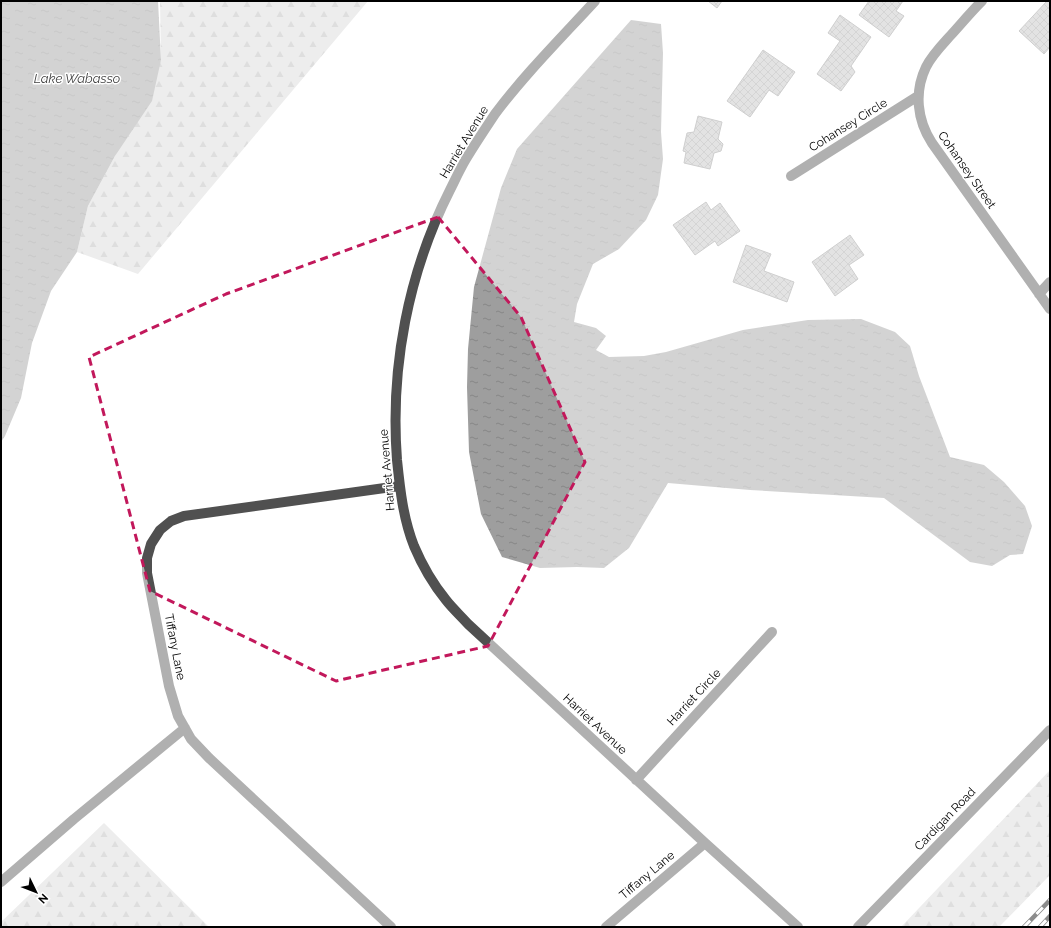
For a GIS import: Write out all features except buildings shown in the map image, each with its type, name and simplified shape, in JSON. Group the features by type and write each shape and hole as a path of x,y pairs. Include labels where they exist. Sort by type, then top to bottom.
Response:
{"street":[{"name":"Harriet Avenue","path":"596,1 523,79 495,115 465,160 440,210 424,252 411,296 400,349 396,395 396,433 399,486 405,517 414,546 428,574 447,601 468,624 636,780 798,927"},
{"name":"Cohansey Street","path":"982,1 937,50 926,66 918,96 920,116 927,135 1050,309"},
{"name":"Cohansey Circle","path":"791,176 918,96"},
{"path":"1039,294 1050,282"},
{"name":"Tiffany Lane","path":"391,927 209,758 191,739 178,716 168,686 148,574 147,558 151,544 160,530 171,521 184,516 399,486"},
{"name":"Harriet Circle","path":"636,780 772,632"},
{"path":"1,882 74,819 185,728"},
{"name":"Cardigan Road","path":"858,927 1050,730"},
{"name":"Tiffany Lane","path":"606,927 705,843"}],"highlighted area":[{"path":"438,217 521,317 585,462 488,646 336,681 150,591 89,357 226,294"}],"green space":[{"path":"160,1 368,1 138,274 77,252 88,206 115,156 161,60"},
{"path":"1050,770 1050,875 999,927 901,927"},
{"path":"104,823 209,927 1,927 1,922"}],"water":[{"name":"Lake Wabasso","path":"1,1 158,1 161,60 152,101 115,156 88,206 77,252 51,291 32,343 21,398 1,442"},
{"path":"631,20 661,24 663,53 661,132 663,159 658,195 646,220 619,249 593,264 577,304 574,322 596,328 606,336 596,350 609,357 644,356 666,352 743,330 808,320 861,319 895,332 910,346 919,376 950,457 984,465 1004,482 1025,506 1032,526 1023,554 1010,555 992,566 970,562 884,498 750,490 668,483 629,548 604,568 540,568 502,557 481,514 469,452 467,387 468,349 474,287 501,188 517,149"}],"railway":[{"path":"1024,927 1050,900"},
{"path":"1040,927 1050,916"}]}
